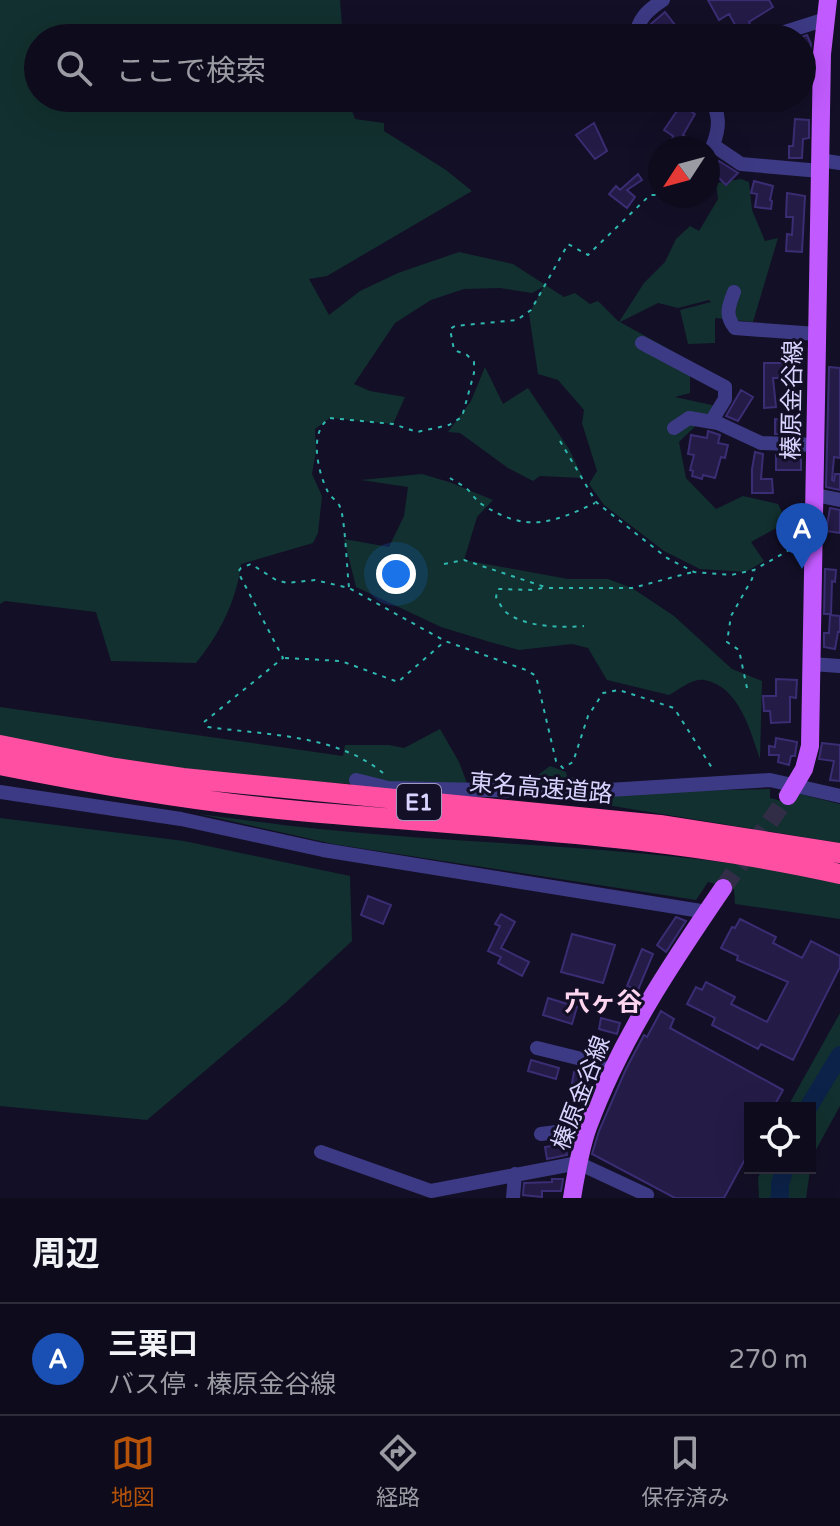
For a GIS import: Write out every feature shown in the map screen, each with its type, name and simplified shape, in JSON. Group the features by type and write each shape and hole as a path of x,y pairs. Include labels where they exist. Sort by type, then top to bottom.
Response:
{"highway":[{"name":"東名高速道路","path":"0,745 183,778 660,825 840,853"},
{"name":"東名高速道路","path":"0,765 178,796 296,811 618,840 694,849 840,874"}],"main road":[{"name":"榛原金谷線","path":"791,790 804,769 810,746 820,166 827,9"},
{"name":"榛原金谷線","path":"572,1198 587,1128 614,1067 651,996 723,888"}],"street":[{"path":"638,24 663,0"},
{"path":"795,24 827,9"},
{"path":"717,112 713,145 741,164 820,166 840,163"},
{"path":"734,292 727,308 729,321 735,328 817,334"},
{"path":"642,343 725,387 725,399 711,422"},
{"path":"674,428 689,418 711,422 761,443 816,445"},
{"path":"815,495 840,500"},
{"path":"811,664 840,666"},
{"path":"356,780 393,788 576,792 770,780 791,790 840,796"},
{"path":"0,792 181,819 323,850 707,912"},
{"path":"537,1048 614,1067"},
{"path":"541,1134 587,1128"},
{"path":"321,1152 431,1191 578,1163 647,1195"},
{"path":"513,1198 515,1174"}],"path":[{"path":"349,588 341,507 328,493 321,472 316,439 319,427 330,418 393,424 417,432 449,425 462,417 474,362 467,355 454,350 450,329 517,320 531,310 568,244 588,255 648,197"},
{"path":"560,441 596,502 667,558 694,572"},
{"path":"450,478 469,490 484,506 520,523 557,521 596,502"},
{"path":"444,564 464,560 544,587 632,588 694,572 731,575 754,570 813,536"},
{"path":"283,658 238,572 241,568 251,564 276,580 287,583 315,580 349,588 445,641 536,676 556,761 563,768 573,762 588,716 603,693 619,690 674,708 715,772 717,783"},
{"path":"747,688 739,650 727,642 731,616 754,570"},
{"path":"544,587 535,590 498,589 496,597 505,612 520,619 584,626"},
{"path":"393,788 386,776 372,764 349,752 320,743 208,727 204,722 283,658 341,661 398,682 445,641"}],"green space":[{"path":"0,0 340,0 342,24 24,24 24,112 352,112 355,119 384,123 384,131 446,170 472,191 327,276 309,279 329,315 360,291 398,273 459,252 513,264 564,297 575,293 590,304 598,301 619,322 644,283 665,262 676,239 690,226 699,231 713,208 720,208 720,182 741,179 749,182 752,210 765,241 778,238 753,322 715,318 715,343 688,344 680,310 711,302 709,300 678,308 658,303 620,322 690,361 690,393 675,397 716,406 679,442 686,478 716,509 743,496 778,504 787,522 751,542 764,561 746,572 700,569 664,551 604,505 589,484 597,471 582,423 584,410 558,380 538,374 529,314 543,287 532,293 500,288 464,289 431,300 395,323 354,384 370,391 405,397 393,424 330,418 315,429 316,451 312,474 322,496 318,533 313,543 241,564 236,591 226,616 196,663 111,661 96,612 5,601 0,604"},
{"path":"485,367 503,404 528,388 569,449 583,478 540,476 533,481 508,468 460,433 448,432 471,401"},
{"path":"422,474 493,500 477,517 464,560 568,579 608,579 632,588 674,616 732,669 762,681 760,759 741,711 726,691 716,684 695,681 669,695 607,680 588,648 572,644 519,650 441,627 356,587 344,539 389,547 404,516 408,487 361,480"},
{"path":"0,707 343,756 345,745 404,748 440,729 467,783 378,786 245,777 47,750 0,737"},
{"path":"550,766 566,772 567,776 611,785 534,787 526,784"},
{"path":"770,789 770,798 792,804 800,794 840,804 840,843 588,802 631,792"},
{"path":"199,814 385,835 646,854 776,870 840,882 840,919 735,904 734,889 708,882 696,900 333,844"},
{"path":"0,818 184,841 350,876 352,941 285,1003 147,1120 0,1106"},
{"path":"840,1013 840,1106 816,1150 816,1102 790,1102"},
{"path":"760,1174 810,1174 806,1198 759,1198"}],"building":[{"path":"708,0 769,0 773,7 750,24 735,24 729,14 719,20"},
{"path":"665,12 674,24 651,24"},
{"path":"676,112 695,114 684,136 673,136 664,130"},
{"path":"795,119 809,120 809,138 803,139 802,158 789,158"},
{"path":"594,123 607,151 595,159 576,135"},
{"path":"720,162 738,173 726,185 720,179"},
{"path":"638,174 642,180 627,190 635,197 627,208 609,194 616,186 620,190"},
{"path":"754,181 773,186 771,209 755,207 757,194 751,193"},
{"path":"787,193 805,196 802,252 786,251 787,234 792,235 793,217 786,217"},
{"path":"764,363 785,363 785,378 773,378 776,407 764,408"},
{"path":"829,367 840,368 840,458 834,457 832,480 835,474 840,474 840,490 826,487"},
{"path":"741,390 753,397 738,421 726,416"},
{"path":"775,419 798,422 796,434 775,434"},
{"path":"708,431 720,435 718,443 728,445 715,478 703,475 702,479 692,476 693,471 690,470 694,455 688,454 691,435 707,438"},
{"path":"755,452 763,454 761,479 772,479 773,493 752,493"},
{"path":"776,455 801,455 801,470 776,470"},
{"path":"830,508 840,510 840,533 826,531"},
{"path":"825,569 836,570 835,582 832,581 831,614 824,614"},
{"path":"830,615 840,616 835,649 824,647 824,633 829,633"},
{"path":"776,679 797,680 796,698 790,697 790,722 771,723 770,711 764,711 763,696 776,696"},
{"path":"776,738 797,742 795,756 791,756 789,765 778,762 779,755 769,755 769,746 775,747"},
{"path":"822,743 840,745 840,781 830,780 834,761 819,759"},
{"path":"368,896 391,905 383,924 361,915"},
{"path":"501,914 515,922 501,948 529,962 522,976 498,963 501,957 488,951 500,926 495,924"},
{"path":"676,917 686,921 666,952 657,945"},
{"path":"740,919 776,937 773,943 802,958 811,941 840,956 840,967 793,1060 761,1044 758,1049 712,1025 715,1018 687,1004 696,987 702,990 706,982 735,997 731,1004 767,1022 788,982 737,960 738,956 721,948"},
{"path":"572,934 615,945 603,983 561,972"},
{"path":"642,949 653,954 638,990 627,986"},
{"path":"548,998 577,1007 572,1024 543,1015"},
{"path":"661,1011 674,1019 670,1028 783,1090 776,1102 744,1102 744,1161 724,1198 675,1198 592,1154 626,1069 644,1035 647,1037"},
{"path":"601,1018 620,1023 617,1034 599,1029"},
{"path":"531,1060 559,1068 556,1079 528,1071"},
{"path":"579,1069 591,1072 589,1087 572,1083 574,1072 581,1074"},
{"path":"565,1144 567,1155 547,1159 545,1147"},
{"path":"552,1179 563,1179 561,1191 542,1191 542,1197 523,1195 524,1183 552,1182"}],"waterway":[{"path":"812,1102 840,1055"},
{"path":"780,1198 783,1174"},
{"path":"771,1198 780,1184"}],"tunnel":[{"path":"723,888 788,796"}],"place":[{"name":"三栗口","path":"802,569"}],"district":[{"name":"穴ヶ谷","path":"603,1002"}]}
